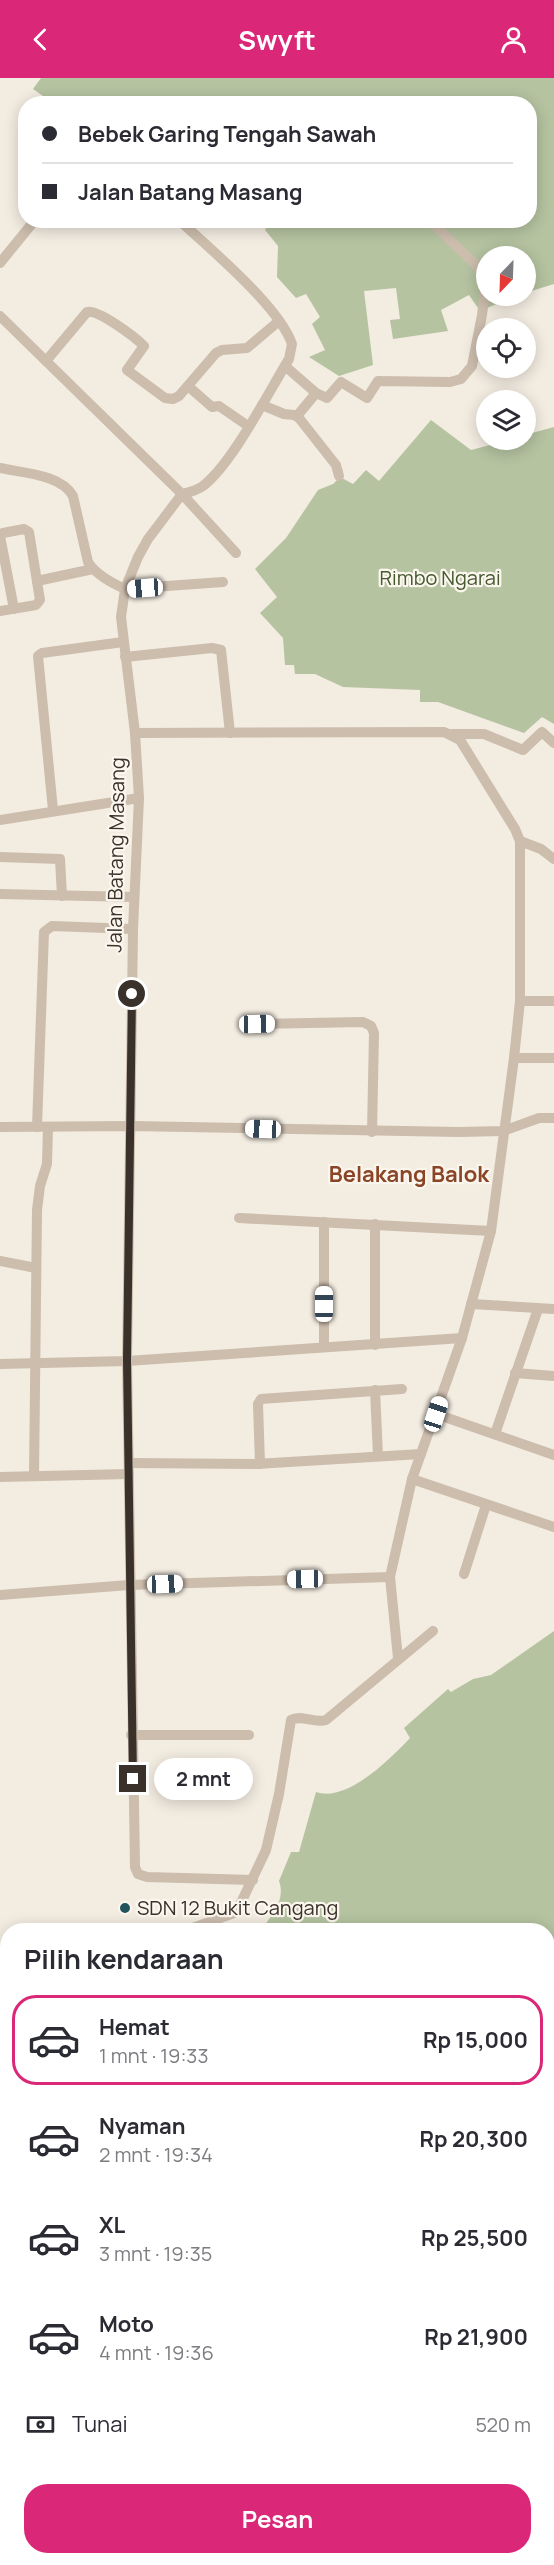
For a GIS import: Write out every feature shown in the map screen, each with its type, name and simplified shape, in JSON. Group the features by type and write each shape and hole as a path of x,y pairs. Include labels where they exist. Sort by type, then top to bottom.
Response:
{"street":[{"path":"0,262 28,228"},
{"path":"182,494 196,491 214,476 262,405 292,351 292,344 279,321 244,282 187,228"},
{"path":"285,366 316,393 327,398 341,382 367,398 378,381 450,382 461,379 471,366 486,283 478,268 437,228"},
{"path":"46,361 87,312 91,311 128,332 144,346 127,368 128,371 169,400 179,396 216,353 222,350 247,348 279,321"},
{"path":"0,316 182,494 236,553"},
{"path":"188,386 211,406 219,406 248,426"},
{"path":"297,416 316,393"},
{"path":"262,405 284,414 297,416 336,465 339,476"},
{"path":"0,468 57,481 69,489 73,496 88,562 93,569 125,589 223,582"},
{"name":"Jalan Batang Masang","path":"182,494 148,539 125,589 121,617 135,733 139,798 133,929 127,1360 135,1867 138,1874 147,1877 253,1880"},
{"path":"0,611 14,609 39,603 28,532 24,529 3,533 0,536 14,609"},
{"path":"37,581 93,569"},
{"path":"53,810 38,656 42,652 123,642"},
{"path":"125,657 212,648 221,650 230,733"},
{"path":"135,733 444,732 484,734 523,750 540,733 545,733 554,743"},
{"path":"398,1658 390,1577 412,1479 462,1338 490,1231 520,1001 520,841 515,829 460,740 452,734"},
{"path":"0,820 139,798"},
{"path":"520,841 541,849 554,859"},
{"path":"0,857 60,858 62,896"},
{"path":"0,894 134,897"},
{"path":"34,1476 37,1210 40,1186 47,1164 43,1127 44,932 52,926 133,929"},
{"path":"520,1001 554,1001"},
{"path":"257,1024 363,1022 371,1026 374,1033 372,1132"},
{"path":"514,1058 554,1058"},
{"path":"0,1127 131,1126 372,1132 503,1131 539,1118 554,1118"},
{"path":"239,1218 490,1231"},
{"path":"324,1222 324,1347"},
{"path":"375,1224 375,1345"},
{"path":"0,1260 36,1268"},
{"path":"471,1304 554,1309"},
{"path":"495,1434 538,1309"},
{"path":"0,1364 127,1360 462,1338"},
{"path":"515,1373 554,1376"},
{"path":"260,1464 258,1404 261,1399 402,1389"},
{"path":"375,1390 378,1456"},
{"path":"436,1414 554,1455"},
{"path":"0,1477 129,1468 260,1464 421,1454"},
{"path":"412,1479 554,1527"},
{"path":"464,1574 486,1505"},
{"path":"0,1595 129,1586 390,1577"},
{"path":"209,1923 234,1913 264,1857 272,1826 291,1720 298,1717 316,1721 326,1720 433,1631"},
{"path":"132,1735 249,1735"}],"green space":[{"path":"41,78 554,78 554,284 536,290 536,246 476,246 476,305 469,295 441,310 448,331 393,339 390,320 400,319 396,288 364,291 373,365 339,376 309,357 325,350 312,324 320,317 306,294 296,298 277,277 278,246 265,230 266,228 537,228 537,96 43,96 33,89"},
{"path":"477,306 492,306 480,311"},
{"name":"Rimbo Ngarai","path":"431,420 471,450 536,450 536,432 554,427 554,724 542,717 524,733 438,702 420,702 420,690 343,687 315,674 295,674 294,665 285,665 283,638 260,613 277,597 255,569 286,538 318,490 333,484 340,477 353,484 366,470 379,481"},
{"path":"554,1631 554,1923 266,1923 279,1901 281,1888 279,1881 291,1852 299,1852 316,1792 328,1794 341,1791 367,1777 410,1738 404,1728 448,1689 451,1692 473,1679 491,1675"}],"place":[{"name":"SDN 12 Bukit Cangang","path":"125,1908"}],"district":[{"name":"Belakang Balok","path":"409,1174"}],"route":[{"path":"132,994 127,1360 133,1779"}]}
